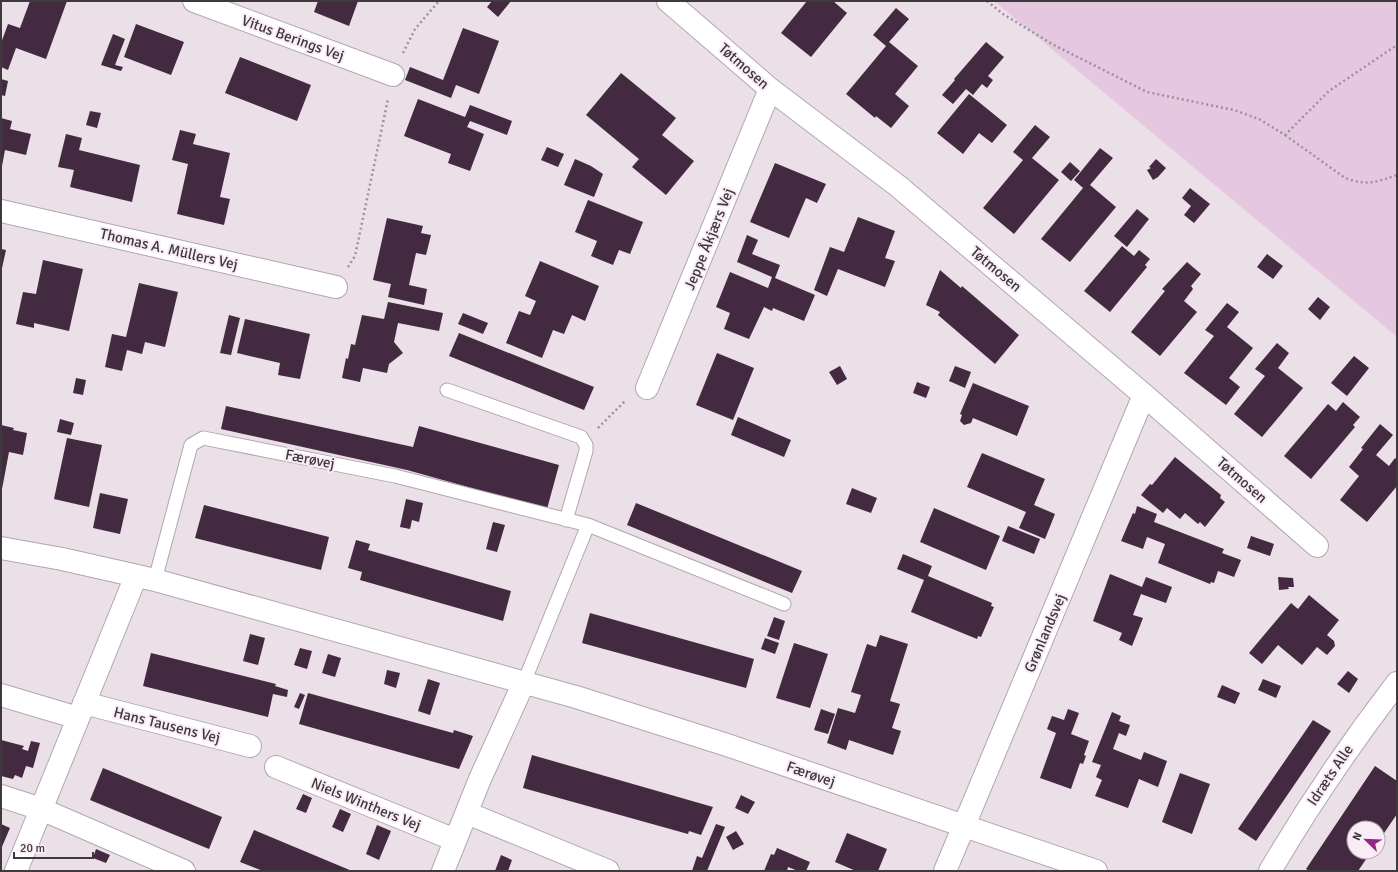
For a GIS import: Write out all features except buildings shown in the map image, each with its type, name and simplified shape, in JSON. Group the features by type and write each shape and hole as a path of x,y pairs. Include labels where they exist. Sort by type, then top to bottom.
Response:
{"street":[{"name":"Vitus Berings Vej","path":"194,1 393,75"},
{"name":"Tøtmosen","path":"668,1 770,89 898,186 1144,395 1317,546"},
{"name":"Jeppe Åkjærs Vej","path":"647,388 770,89"},
{"name":"Thomas A. Müllers Vej","path":"1,210 336,287"},
{"name":"Grønlandsvej","path":"945,871 1144,395"},
{"name":"Færøvej","path":"1,548 62,559 145,578 576,697 726,745 1096,871"},
{"path":"16,871 81,711 145,578"},
{"path":"443,871 480,779 524,682"},
{"name":"Idræts Alle","path":"1270,871 1296,825 1354,740 1397,684"},
{"name":"Hans Tausens Vej","path":"1,695 250,746"},
{"name":"Niels Winthers Vej","path":"276,767 455,840"},
{"path":"1,796 41,809 184,871"},
{"path":"467,813 608,871"}],"lane":[{"path":"447,390 576,435 585,441 586,451 566,520"},
{"name":"Færøvej","path":"145,578 191,445 202,438 395,476 588,525 784,604"},
{"path":"524,682 588,525"}],"path":[{"path":"336,287 355,256 393,75 415,29 438,1"},
{"path":"987,1 1003,14 1052,44 1147,92 1234,110 1259,119 1345,178 1356,182 1375,183 1397,175"},
{"path":"1285,136 1329,91 1397,45"},
{"path":"585,441 624,403 626,400 625,394 628,386 630,385 647,388"}],"shaded area":[{"path":"994,1 1397,1 1397,337"}]}
